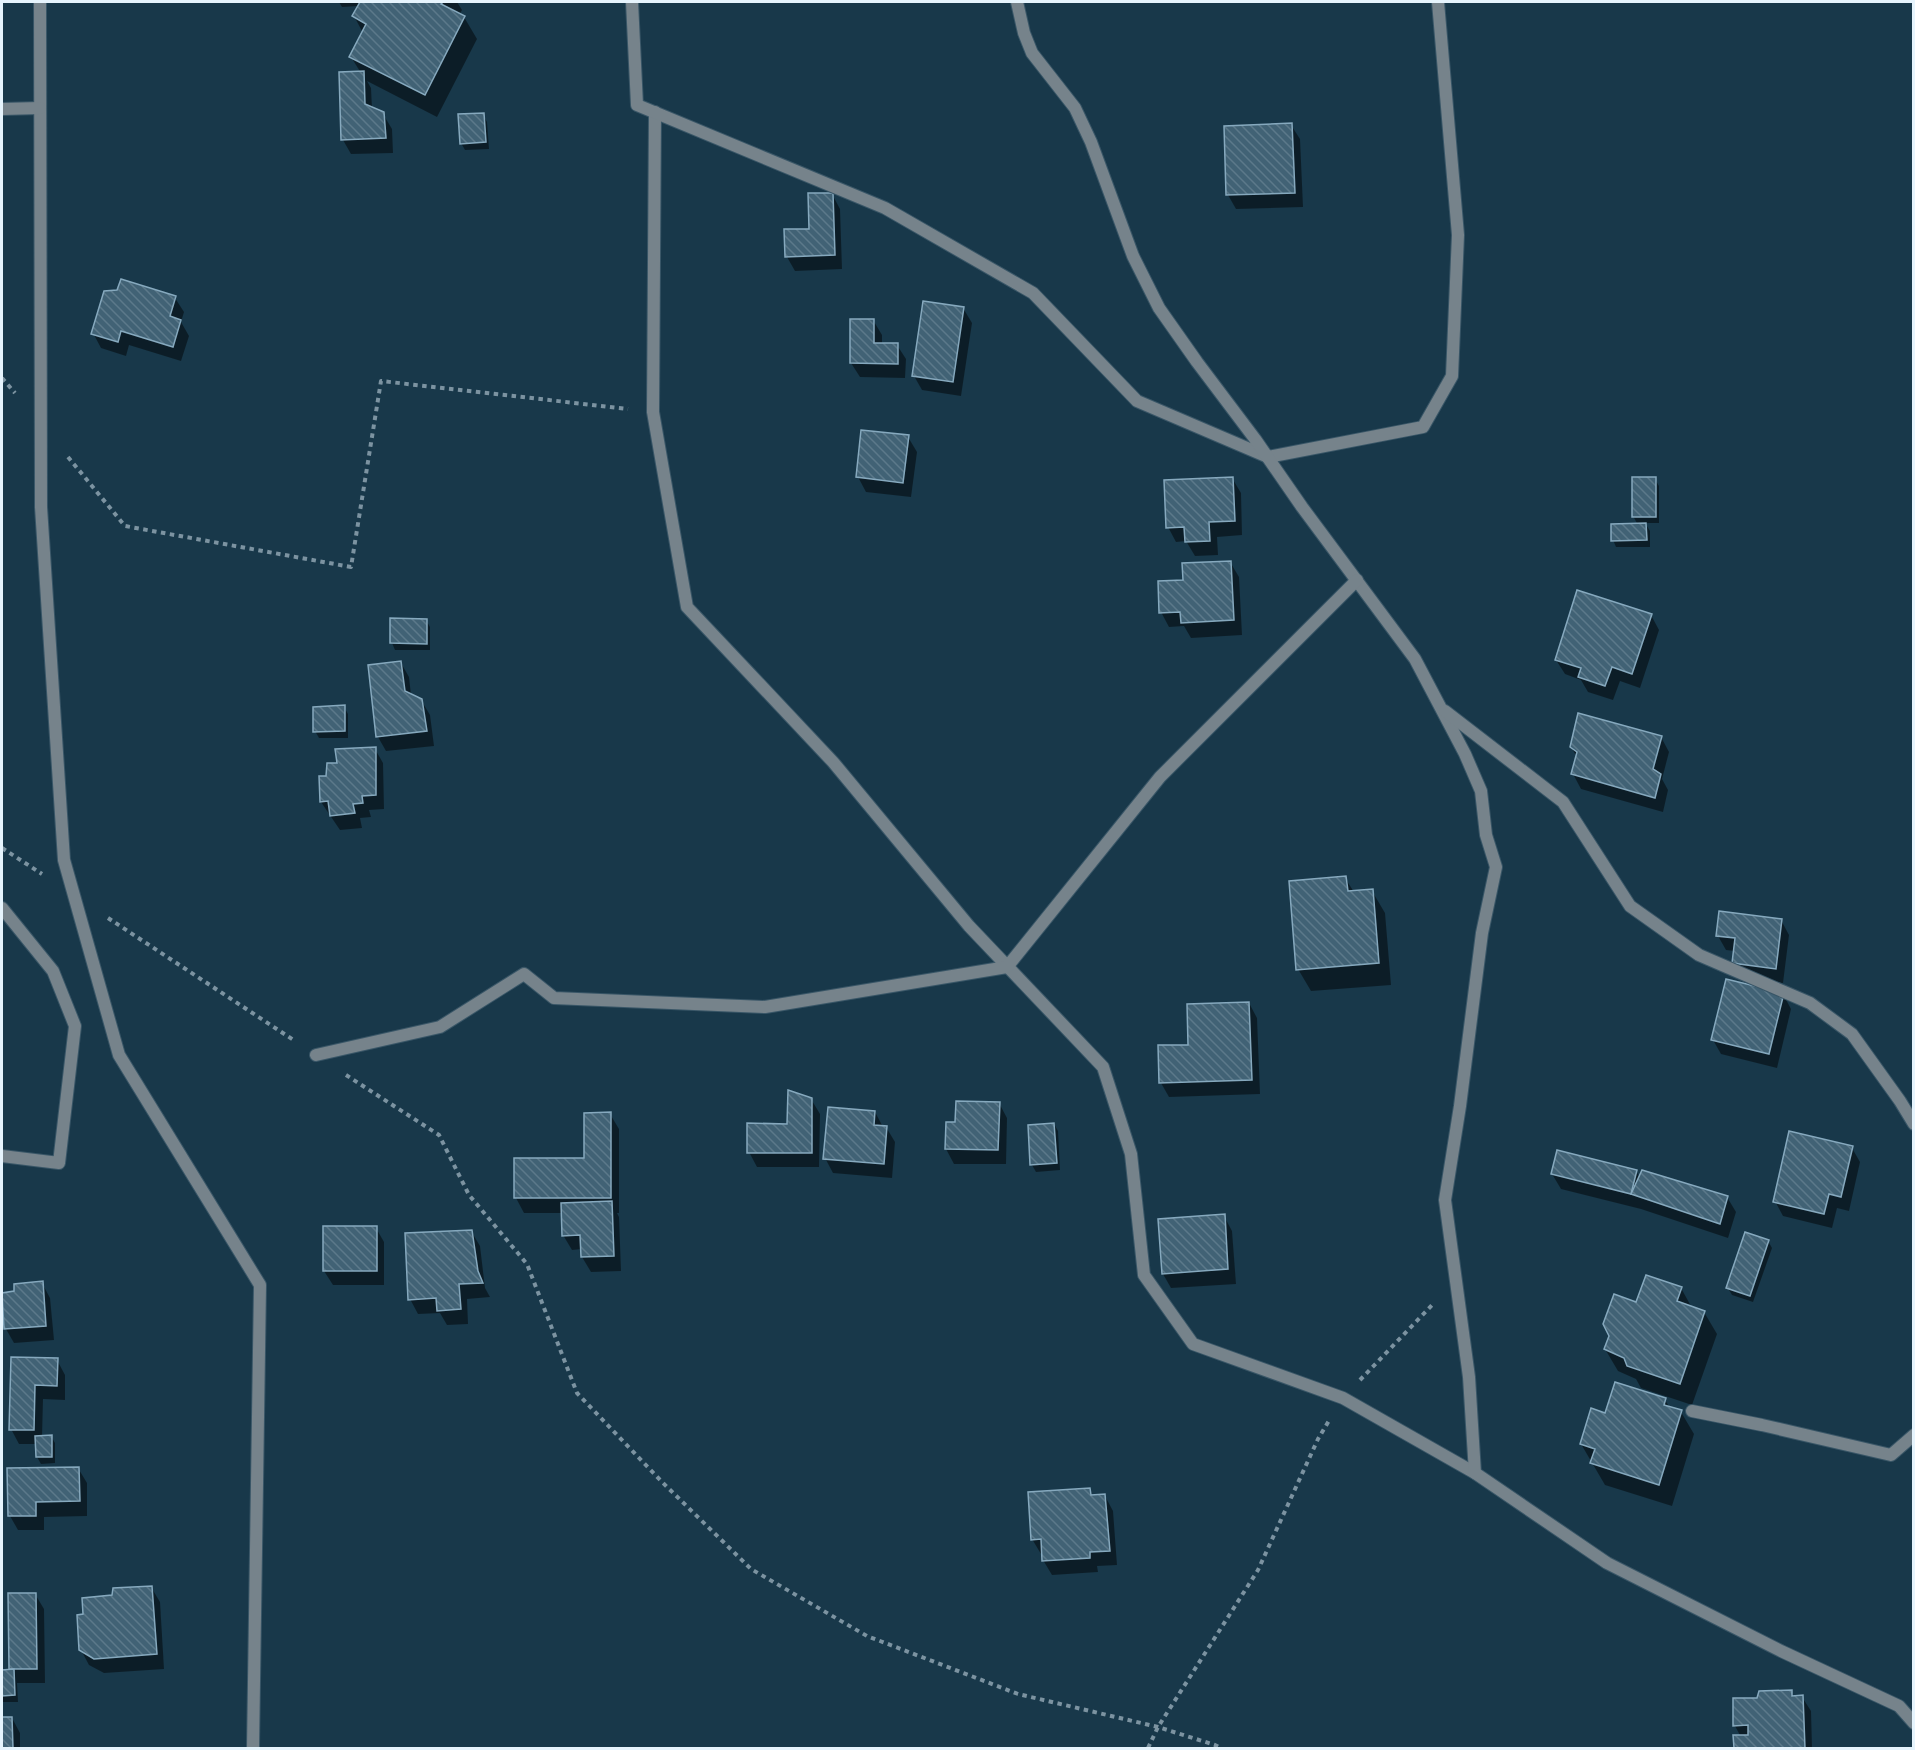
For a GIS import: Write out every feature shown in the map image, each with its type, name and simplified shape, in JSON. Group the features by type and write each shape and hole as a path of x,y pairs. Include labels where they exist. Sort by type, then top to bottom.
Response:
{"street":[{"path":"40,2 41,507 64,861 119,1055 260,1285 253,1749"},
{"path":"632,2 637,105 895,214 1033,293 1137,401 1268,457 1423,427 1452,376 1458,236 1438,2"},
{"path":"1017,2 1024,33 1032,52 1075,108 1091,142 1133,256 1160,308 1197,362 1415,659 1465,754 1481,790 1486,835 1496,867 1482,933 1460,1106 1445,1200 1469,1377 1475,1473"},
{"path":"2,109 40,108"},
{"path":"655,112 653,412 687,607 833,762 969,926 1103,1068 1131,1154 1144,1275 1193,1344 1343,1398 1475,1473 1607,1563 1781,1651 1899,1706 1914,1723"},
{"path":"316,1055 440,1027 524,974 554,998 765,1007 1007,967 1160,777 1356,580"},
{"path":"1441,709 1563,802 1630,906 1699,955 1810,1003 1852,1034 1914,1124"},
{"path":"2,908 53,971 75,1026 58,1163 2,1156"},
{"path":"1692,1411 1891,1455 1914,1435"}],"path":[{"path":"2,378 125,526 351,567 381,381 653,412"},
{"path":"2,848 439,1135 469,1195 527,1264 577,1393 661,1481 751,1569 867,1636 1018,1694 1158,1727 1221,1749"},
{"path":"1148,1749 1158,1727 1258,1570 1318,1439 1343,1398 1456,1281"}],"building":[{"path":"360,2 443,2 441,4 465,16 425,95 349,57 366,24 352,16"},
{"path":"364,71 365,104 384,112 386,138 341,140 339,72"},
{"path":"484,113 486,142 460,144 458,114"},
{"path":"1292,123 1295,193 1226,195 1224,126"},
{"path":"808,193 833,193 835,255 785,257 784,229 809,229"},
{"path":"121,279 176,296 170,316 181,320 173,347 121,331 118,342 91,334 104,291 117,290"},
{"path":"923,301 964,307 953,382 912,376"},
{"path":"850,319 874,319 874,343 898,343 898,364 850,363"},
{"path":"861,430 909,435 903,483 856,477"},
{"path":"1233,477 1235,521 1209,522 1210,541 1185,542 1184,527 1166,528 1164,480"},
{"path":"1632,477 1656,477 1656,517 1632,517"},
{"path":"1646,523 1647,540 1611,541 1611,524"},
{"path":"1231,561 1234,620 1181,623 1180,612 1159,613 1158,581 1183,580 1182,563"},
{"path":"1577,590 1652,614 1632,674 1612,667 1605,686 1578,677 1581,668 1555,660"},
{"path":"390,618 427,619 427,644 390,643"},
{"path":"401,661 405,691 422,699 427,731 376,737 368,665"},
{"path":"345,705 345,731 313,732 313,707"},
{"path":"1578,713 1662,736 1653,769 1661,774 1655,798 1571,774 1577,752 1570,747"},
{"path":"376,747 376,795 362,796 363,803 353,804 355,813 330,816 328,801 320,802 319,776 326,776 327,763 337,763 335,749"},
{"path":"1346,876 1348,891 1373,889 1379,963 1296,970 1289,881"},
{"path":"1719,911 1782,919 1776,969 1732,963 1735,938 1716,936"},
{"path":"1726,979 1784,993 1769,1054 1711,1040"},
{"path":"1249,1002 1252,1080 1159,1083 1158,1045 1188,1045 1187,1004"},
{"path":"788,1090 812,1098 812,1153 747,1153 747,1123 787,1124"},
{"path":"956,1101 1000,1102 998,1150 945,1149 946,1122 955,1122"},
{"path":"828,1107 875,1111 874,1125 887,1126 884,1164 823,1159"},
{"path":"611,1112 611,1198 514,1198 514,1158 584,1158 584,1113"},
{"path":"1054,1123 1057,1163 1030,1165 1028,1125"},
{"path":"1789,1131 1853,1146 1841,1197 1829,1194 1824,1214 1773,1202"},
{"path":"1557,1150 1637,1170 1631,1194 1551,1174"},
{"path":"1642,1170 1728,1196 1720,1224 1631,1194"},
{"path":"612,1201 614,1256 581,1257 580,1235 562,1236 561,1203"},
{"path":"1225,1214 1228,1269 1162,1274 1158,1219"},
{"path":"323,1226 377,1226 377,1271 323,1271"},
{"path":"472,1230 478,1271 483,1283 459,1284 461,1309 437,1311 436,1298 408,1300 405,1233"},
{"path":"1745,1232 1769,1240 1750,1296 1726,1288"},
{"path":"1646,1275 1682,1287 1677,1301 1705,1311 1680,1384 1627,1366 1624,1358 1604,1349 1609,1336 1603,1324 1614,1294 1636,1302"},
{"path":"43,1281 46,1326 4,1329 2,1293 14,1291 14,1284"},
{"path":"11,1357 58,1358 57,1386 35,1385 34,1430 9,1430"},
{"path":"1615,1382 1666,1398 1664,1405 1682,1410 1659,1485 1590,1463 1595,1449 1580,1444 1591,1408 1605,1413"},
{"path":"52,1435 52,1457 36,1457 35,1436"},
{"path":"79,1467 80,1501 36,1502 36,1516 8,1516 7,1468"},
{"path":"1090,1488 1091,1495 1105,1494 1110,1551 1090,1552 1090,1558 1042,1561 1041,1539 1031,1540 1028,1492"},
{"path":"152,1586 157,1654 94,1659 79,1650 77,1615 83,1614 82,1598 112,1595 113,1588"},
{"path":"8,1593 36,1593 37,1669 9,1669"},
{"path":"14,1669 15,1695 2,1696 2,1670"},
{"path":"1792,1690 1792,1696 1803,1695 1805,1748 1734,1748 1733,1735 1748,1735 1748,1725 1733,1726 1733,1698 1757,1698 1759,1691"},
{"path":"2,1717 12,1717 13,1748 2,1748"}]}
